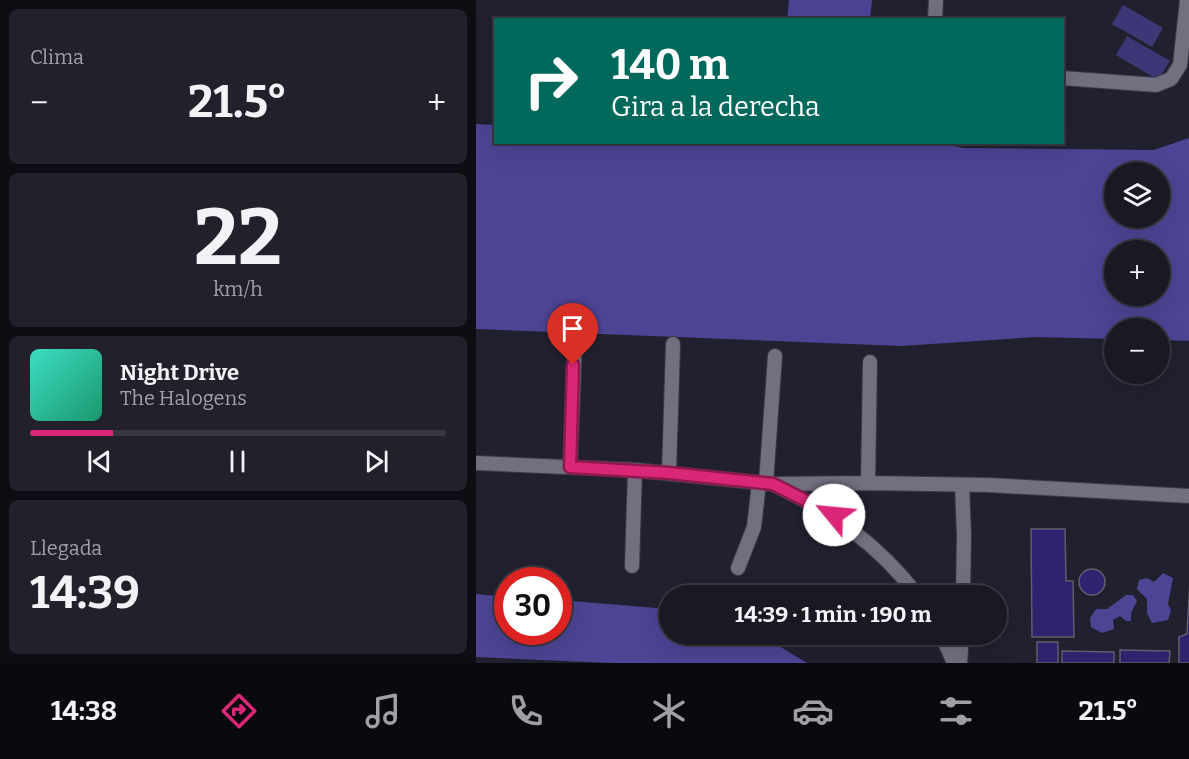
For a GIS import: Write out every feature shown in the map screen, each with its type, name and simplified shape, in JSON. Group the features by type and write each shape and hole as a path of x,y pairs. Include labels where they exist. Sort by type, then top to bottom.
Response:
{"street":[{"path":"935,18 936,0"},
{"path":"1064,78 1156,85 1171,79 1180,66 1187,0"},
{"path":"570,467 575,344"},
{"path":"669,473 673,344"},
{"path":"738,568 754,527 766,483 775,356"},
{"path":"868,483 870,362"},
{"path":"476,463 635,470 766,483 962,484 1190,496"},
{"path":"632,566 635,470"},
{"path":"766,483 834,515 868,541 899,570 910,585"},
{"path":"962,484 963,585"},
{"path":"946,645 954,663"},
{"path":"960,663 961,645"}],"shaded area":[{"path":"789,0 872,0 870,18 787,18"},
{"path":"1123,5 1163,28 1152,47 1112,24"},
{"path":"1127,36 1170,61 1158,80 1116,55"},
{"path":"476,124 494,125 494,144 941,144 964,148 1154,150 1189,138 1189,341 1170,340 1170,318 1104,318 1104,339 1036,337 901,346 476,329"},
{"path":"1163,573 1173,578 1168,604 1171,610 1168,620 1152,623 1147,613 1147,599 1137,589 1139,580 1147,578 1154,582"},
{"path":"476,594 494,596 494,645 572,645 572,601 659,608 659,645 777,645 807,663 610,663 476,657"},
{"path":"1126,595 1133,595 1137,601 1131,613 1131,621 1126,621 1120,616 1113,620 1114,629 1102,633 1091,627 1090,618 1096,609 1107,609"}],"building":[{"path":"1031,529 1065,529 1066,581 1073,581 1074,637 1032,637"},
{"path":"1092,569 1101,573 1105,582 1101,591 1092,595 1083,591 1079,582 1083,573"},
{"path":"1190,581 1190,663 1179,663 1179,637 1187,634"},
{"path":"1037,642 1058,642 1058,663 1037,663"},
{"path":"1120,650 1170,651 1169,663 1120,663"},
{"path":"1062,651 1114,652 1114,663 1062,663"}],"route":[{"path":"573,365 570,467 635,470 773,484 834,515"}]}
